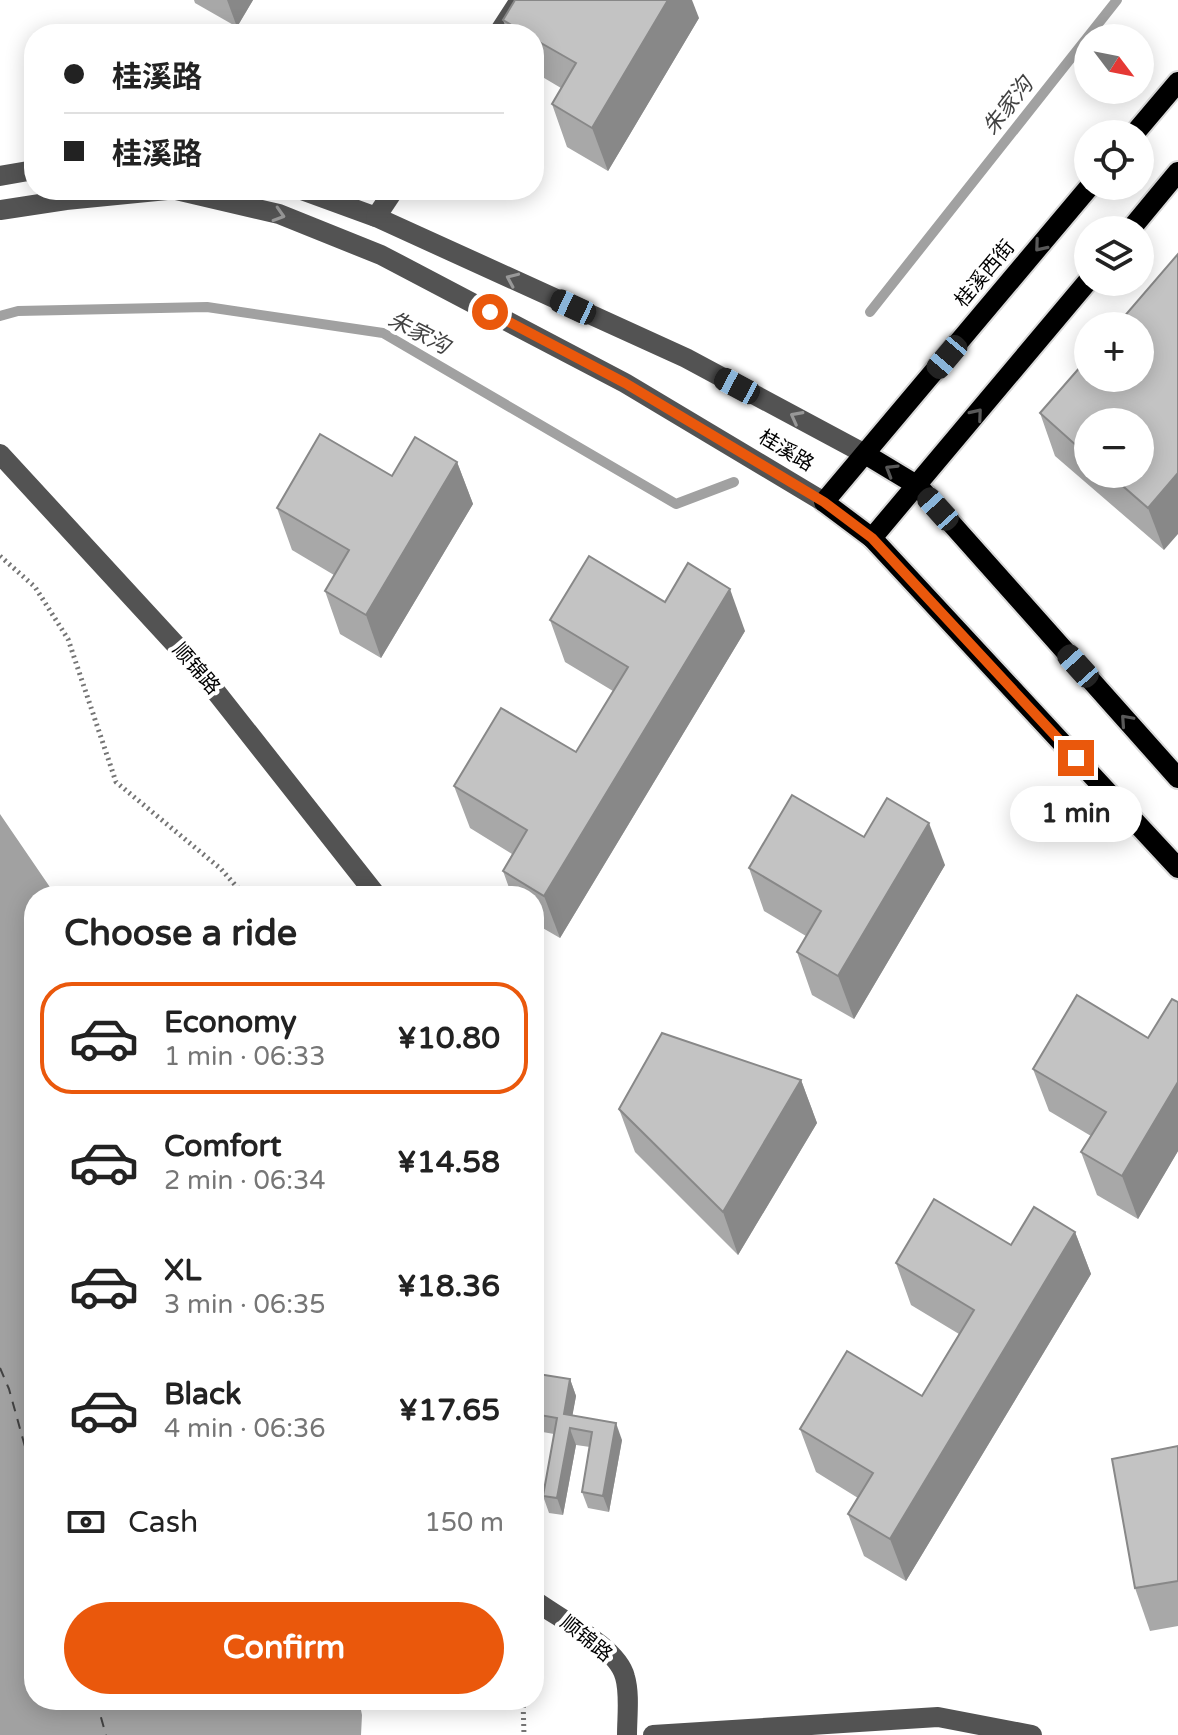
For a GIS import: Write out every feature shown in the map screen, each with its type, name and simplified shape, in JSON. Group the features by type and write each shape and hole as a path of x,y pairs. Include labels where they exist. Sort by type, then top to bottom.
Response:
{"main road":[{"path":"1146,120 1178,82"},
{"path":"1142,216 1178,172"},
{"name":"桂溪西街","path":"824,502 1078,200"},
{"path":"872,538 1076,296"},
{"name":"桂溪路","path":"865,454 918,486 1178,778"},
{"name":"桂溪路","path":"824,502 872,538 1178,868"}],"street":[{"path":"504,24 520,0"},
{"path":"0,176 24,172"},
{"path":"0,210 66,200"},
{"name":"桂溪路","path":"219,200 279,214 381,255 625,383 824,502"},
{"name":"桂溪路","path":"329,200 376,217 686,358 865,454"},
{"path":"376,217 387,200"},
{"name":"顺锦路","path":"0,454 198,669 369,886"},
{"name":"顺锦路","path":"544,1607 613,1657 625,1677 627,1735"},
{"path":"653,1735 938,1717 1032,1735"}],"path":[{"path":"0,556 35,587 68,639 116,782 221,869 236,886"},
{"path":"523,1710 524,1735"}],"shaded area":[{"path":"0,814 49,886 24,886 24,1710 361,1710 362,1715 361,1735 0,1735"}],"building":[{"path":"515,0 668,0 592,128 552,104 576,63 544,45 544,24 510,24 503,20"},
{"path":"1178,254 1178,473 1148,508 1125,488 1154,488 1154,408 1074,408 1074,443 1040,413 1074,374 1074,392 1154,392 1154,312 1128,312 1142,296 1154,296 1154,282"},
{"path":"320,434 392,476 415,437 457,462 366,615 325,591 349,550 277,508"},
{"path":"589,556 665,602 688,563 730,589 544,896 544,886 528,886 503,871 527,830 454,786 501,708 576,752 628,667 550,620"},
{"path":"792,795 864,837 887,798 929,823 838,976 797,952 821,911 749,868"},
{"path":"1077,995 1148,1038 1172,999 1178,1002 1178,1082 1122,1176 1081,1152 1106,1112 1033,1069"},
{"path":"662,1033 801,1080 723,1212 619,1109"},
{"path":"934,1199 1011,1245 1034,1207 1075,1232 890,1539 848,1514 873,1473 800,1429 847,1351 922,1396 974,1310 896,1263"},
{"path":"544,1375 570,1379 564,1414 616,1423 603,1496 582,1492 592,1432 570,1428 557,1498 544,1496 557,1418 544,1416"},
{"path":"1178,1446 1178,1581 1135,1588 1112,1459"}],"waterway":[{"name":"朱家沟","path":"870,312 1117,0"},
{"name":"朱家沟","path":"0,316 18,311 207,307 383,333 676,504 734,482"}],"ferry route":[{"path":"0,1368 24,1443"},
{"path":"99,1710 106,1735"}],"route":[{"path":"490,312 625,383 824,502 872,538 1076,758"}]}
